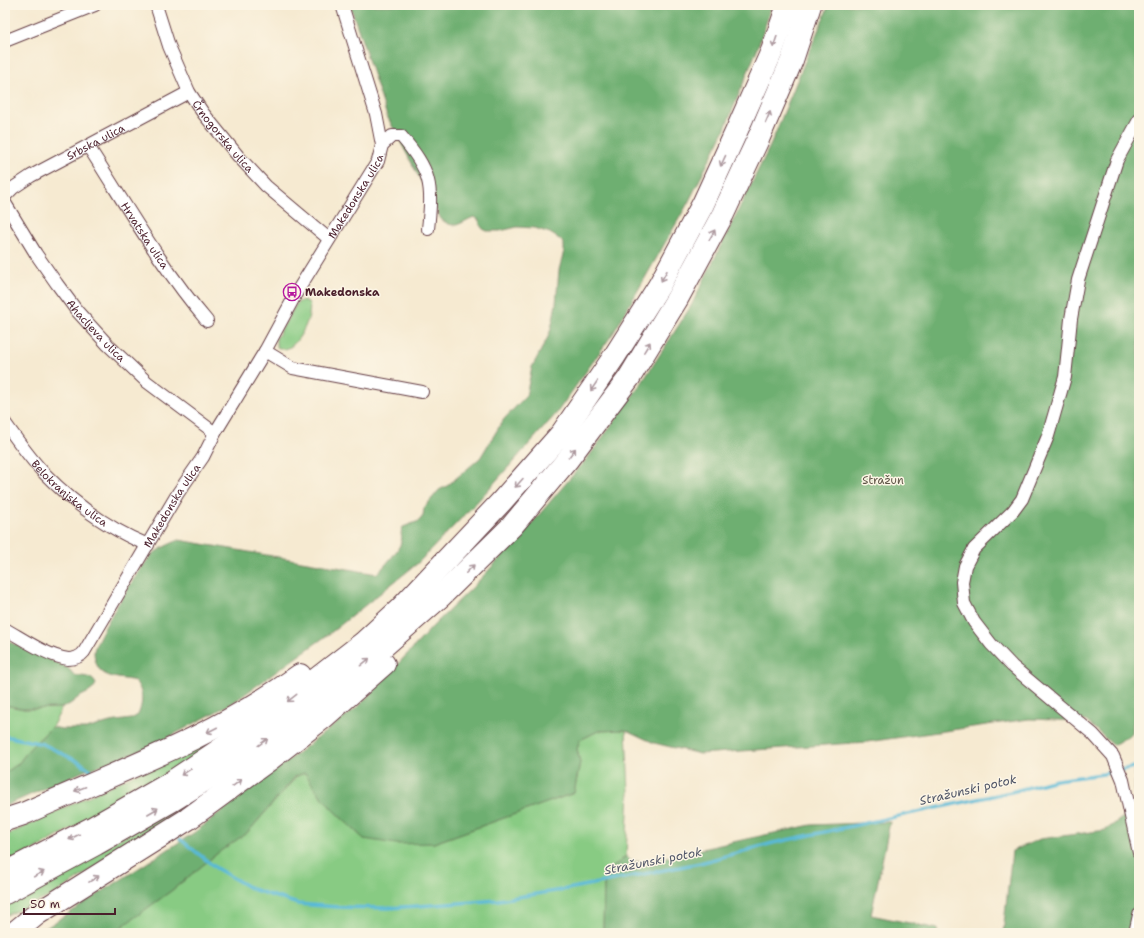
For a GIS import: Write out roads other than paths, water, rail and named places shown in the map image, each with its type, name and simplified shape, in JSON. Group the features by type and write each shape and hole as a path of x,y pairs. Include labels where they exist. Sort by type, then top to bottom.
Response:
{"highway":[{"path":"5,893 96,844 173,800 262,744 377,652 434,588 501,502 562,434 658,286 703,204 772,51 788,5"},
{"path":"5,873 92,828 167,785 257,725 363,643 401,608 434,588 512,526 568,459 629,378 677,299 724,214 759,137 792,60 810,5"},
{"path":"5,826 14,817 173,750 224,723 297,677 396,603 434,588"},
{"path":"14,933 38,914 188,819 324,717 386,663 421,627 434,588"},
{"path":"5,929 38,914"}],"street":[{"path":"5,41 95,5"},
{"name":"Črnogorska ulica","path":"156,5 169,46 189,92 219,135 266,186 330,239"},
{"name":"Makedonska ulica","path":"5,629 52,654 66,659 81,656 178,493 204,457 215,433 265,351 298,290 378,161 382,145 376,114 342,5"},
{"name":"Srbska ulica","path":"5,196 12,188 31,176 189,92"},
{"path":"1139,120 1117,160 1078,280 1071,319 1065,377 1048,436 1022,499 1013,511 974,549 965,566 962,582 964,603 974,622 991,644 1012,666 1094,734 1113,756 1124,780 1139,853"},
{"path":"382,145 392,136 401,136 414,151 425,168 431,191 428,229"},
{"name":"Hrvatska ulica","path":"88,146 169,272 207,321"},
{"name":"Ahacljeva ulica","path":"5,202 52,278 92,328 146,382 215,433"},
{"path":"265,351 293,368 422,392"},
{"name":"Belokranjska ulica","path":"5,423 34,462 69,496 111,526 129,537 148,545"},
{"path":"1135,933 1139,915"}],"waterway":[{"name":"Stražunski potok","path":"5,736 43,744 81,763 92,771"},
{"name":"Stražunski potok","path":"180,839 216,868 252,889 298,904 337,907 388,908 447,904 498,900 562,890 700,863 773,843 1011,792 1056,780 1103,774 1139,766"}],"place":[{"name":"Makedonska","path":"292,292"}],"park label":[{"name":"Stražun","path":"883,480"}]}
